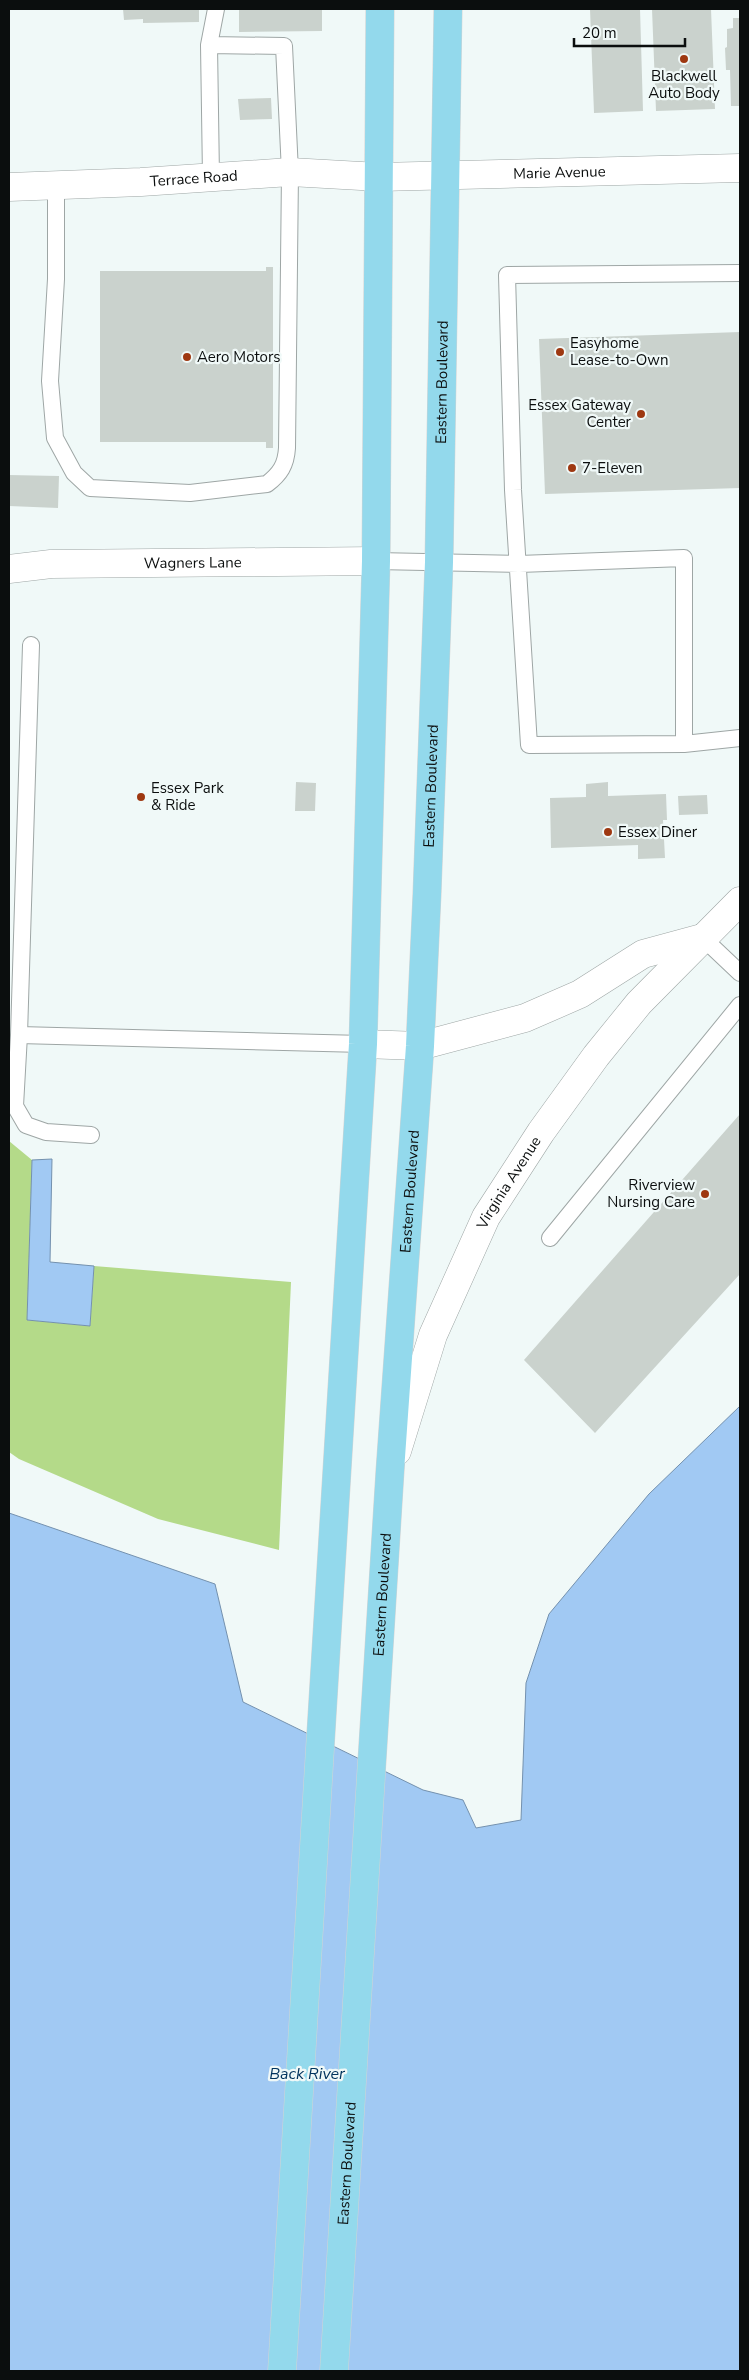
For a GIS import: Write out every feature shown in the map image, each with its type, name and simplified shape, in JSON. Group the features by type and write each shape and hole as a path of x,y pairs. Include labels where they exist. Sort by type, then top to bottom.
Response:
{"main road":[{"path":"282,2371 363,1044 376,561 380,9"},
{"name":"Eastern Boulevard","path":"334,2371 390,1471 420,1046 439,562 448,9"}],"street":[{"name":"Marie Avenue","path":"379,177 740,168"},
{"name":"Terrace Road","path":"9,187 56,186 290,172 379,177"},
{"name":"Wagners Lane","path":"9,569 51,564 376,561"},
{"name":"Virginia Avenue","path":"390,1471 433,1335 486,1217 542,1132 596,1056 640,1003 740,901"},
{"path":"363,1044 420,1046 525,1018 580,994 643,954 703,938"}],"lane":[{"path":"211,177 210,45 216,9"},
{"path":"56,186 56,279 50,381 55,438 74,473 90,488 190,493 267,484 277,477 286,459 290,172 284,46 210,45"},
{"path":"740,273 507,275 514,490 529,745 684,744 740,738"},
{"path":"376,561 519,564 684,558 684,744"},
{"path":"31,645 19,1035 15,1106 26,1125 46,1132 92,1135"},
{"path":"703,938 740,973"},
{"path":"550,1238 740,1005"},
{"path":"19,1035 363,1044"}],"green space":[{"path":"9,1141 32,1160 27,1320 90,1326 94,1266 291,1282 279,1550 158,1519 19,1459 9,1452"}],"water":[{"path":"52,1159 50,1262 94,1266 90,1326 27,1320 32,1160"},
{"name":"Back River","path":"740,1406 740,2371 9,2371 9,1513 215,1584 243,1702 423,1790 463,1800 476,1828 521,1820 526,1683 549,1614 649,1494"}],"building":[{"path":"123,9 199,9 199,22 143,23 143,19 124,20"},
{"path":"239,9 322,9 322,31 239,32"},
{"path":"590,9 640,9 643,111 594,113"},
{"name":"Blackwell Auto Body","path":"652,9 711,9 715,109 656,111"},
{"path":"733,18 740,18 740,106 731,106 730,70 726,70 725,48 727,47 727,29 733,28"},
{"path":"271,98 272,119 240,120 238,99"},
{"name":"Aero Motors","path":"266,267 273,267 273,448 266,448 266,442 100,442 100,271 266,271"},
{"name":"Essex Gateway Center","path":"740,332 740,488 545,494 539,339"},
{"path":"9,475 59,476 58,508 9,506"},
{"path":"296,782 316,783 315,811 295,811"},
{"name":"Essex Diner","path":"608,782 608,796 666,794 667,820 663,820 665,858 638,859 638,845 551,848 550,798 586,797 586,784"},
{"path":"707,795 708,814 679,815 678,796"},
{"name":"Riverview Nursing Care","path":"740,1114 740,1274 595,1433 524,1360"}],"place":[{"name":"Blackwell Auto Body","path":"684,59"},
{"name":"Easyhome Lease-to-Own","path":"560,352"},
{"name":"Aero Motors","path":"187,357"},
{"name":"Essex Gateway Center","path":"641,414"},
{"name":"7-Eleven","path":"572,468"},
{"name":"Essex Park & Ride","path":"141,797"},
{"name":"Essex Diner","path":"608,832"},
{"name":"Riverview Nursing Care","path":"705,1194"}]}
